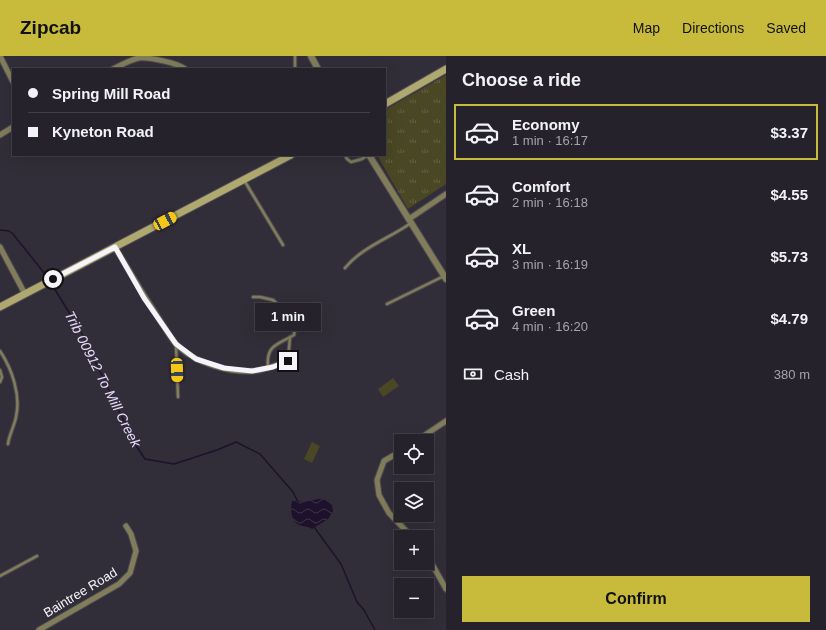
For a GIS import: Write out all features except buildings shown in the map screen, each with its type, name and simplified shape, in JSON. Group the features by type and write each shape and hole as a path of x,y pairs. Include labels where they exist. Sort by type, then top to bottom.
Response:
{"main road":[{"path":"386,103 446,69"},
{"path":"0,307 289,156"}],"street":[{"path":"0,56 12,80"},
{"path":"311,56 317,68"},
{"path":"115,68 139,58 160,60 180,65 183,68"},
{"path":"0,135 12,128"},
{"path":"370,156 445,278"},
{"path":"410,220 446,194"},
{"path":"0,247 25,294"},
{"path":"115,247 144,298 176,344 196,359 214,366 234,370 252,371 268,368 288,361"},
{"path":"427,434 446,422"},
{"path":"394,455 384,461 377,480 378,495 389,513 405,530"},
{"name":"Baintree Road","path":"39,630 119,584 130,573 136,551 131,534 126,526"},
{"path":"434,568 446,589"}],"lane":[{"path":"295,56 295,68"},
{"path":"345,156 346,159 351,162 367,156"},
{"path":"244,180 283,245"},
{"path":"345,268 352,259 397,232 410,220"},
{"path":"388,304 445,278"},
{"path":"253,297 260,296 273,300 290,316 295,328 294,335 268,352 268,368"},
{"path":"288,361 290,337"},
{"path":"176,344 178,397"},
{"path":"0,351 11,372 16,389 16,418 8,444"},
{"path":"0,370 2,377 0,382"},
{"path":"0,576 37,556"}],"green space":[{"path":"446,75 446,184 408,209 378,156 386,156 386,109"},
{"path":"393,378 399,386 383,397 378,389"},
{"path":"312,442 320,446 312,463 304,459"}],"water":[{"path":"324,499 332,505 333,511 328,519 312,529 299,525 294,521 291,508 292,501 304,502"}],"waterway":[{"name":"Trib 00912 To Mill Creek","path":"0,230 9,231 13,234 49,279"},
{"name":"Trib 00912 To Mill Creek","path":"51,283 81,332 135,444 145,459 174,464 236,442 260,454 293,492 298,502"},
{"name":"Trib 00912 To Mill Creek","path":"314,527 341,564 357,602 364,610 375,630"}],"route":[{"path":"53,279 115,247 144,298 176,344 196,359 214,366 234,370 252,371 273,367 288,361"}]}
